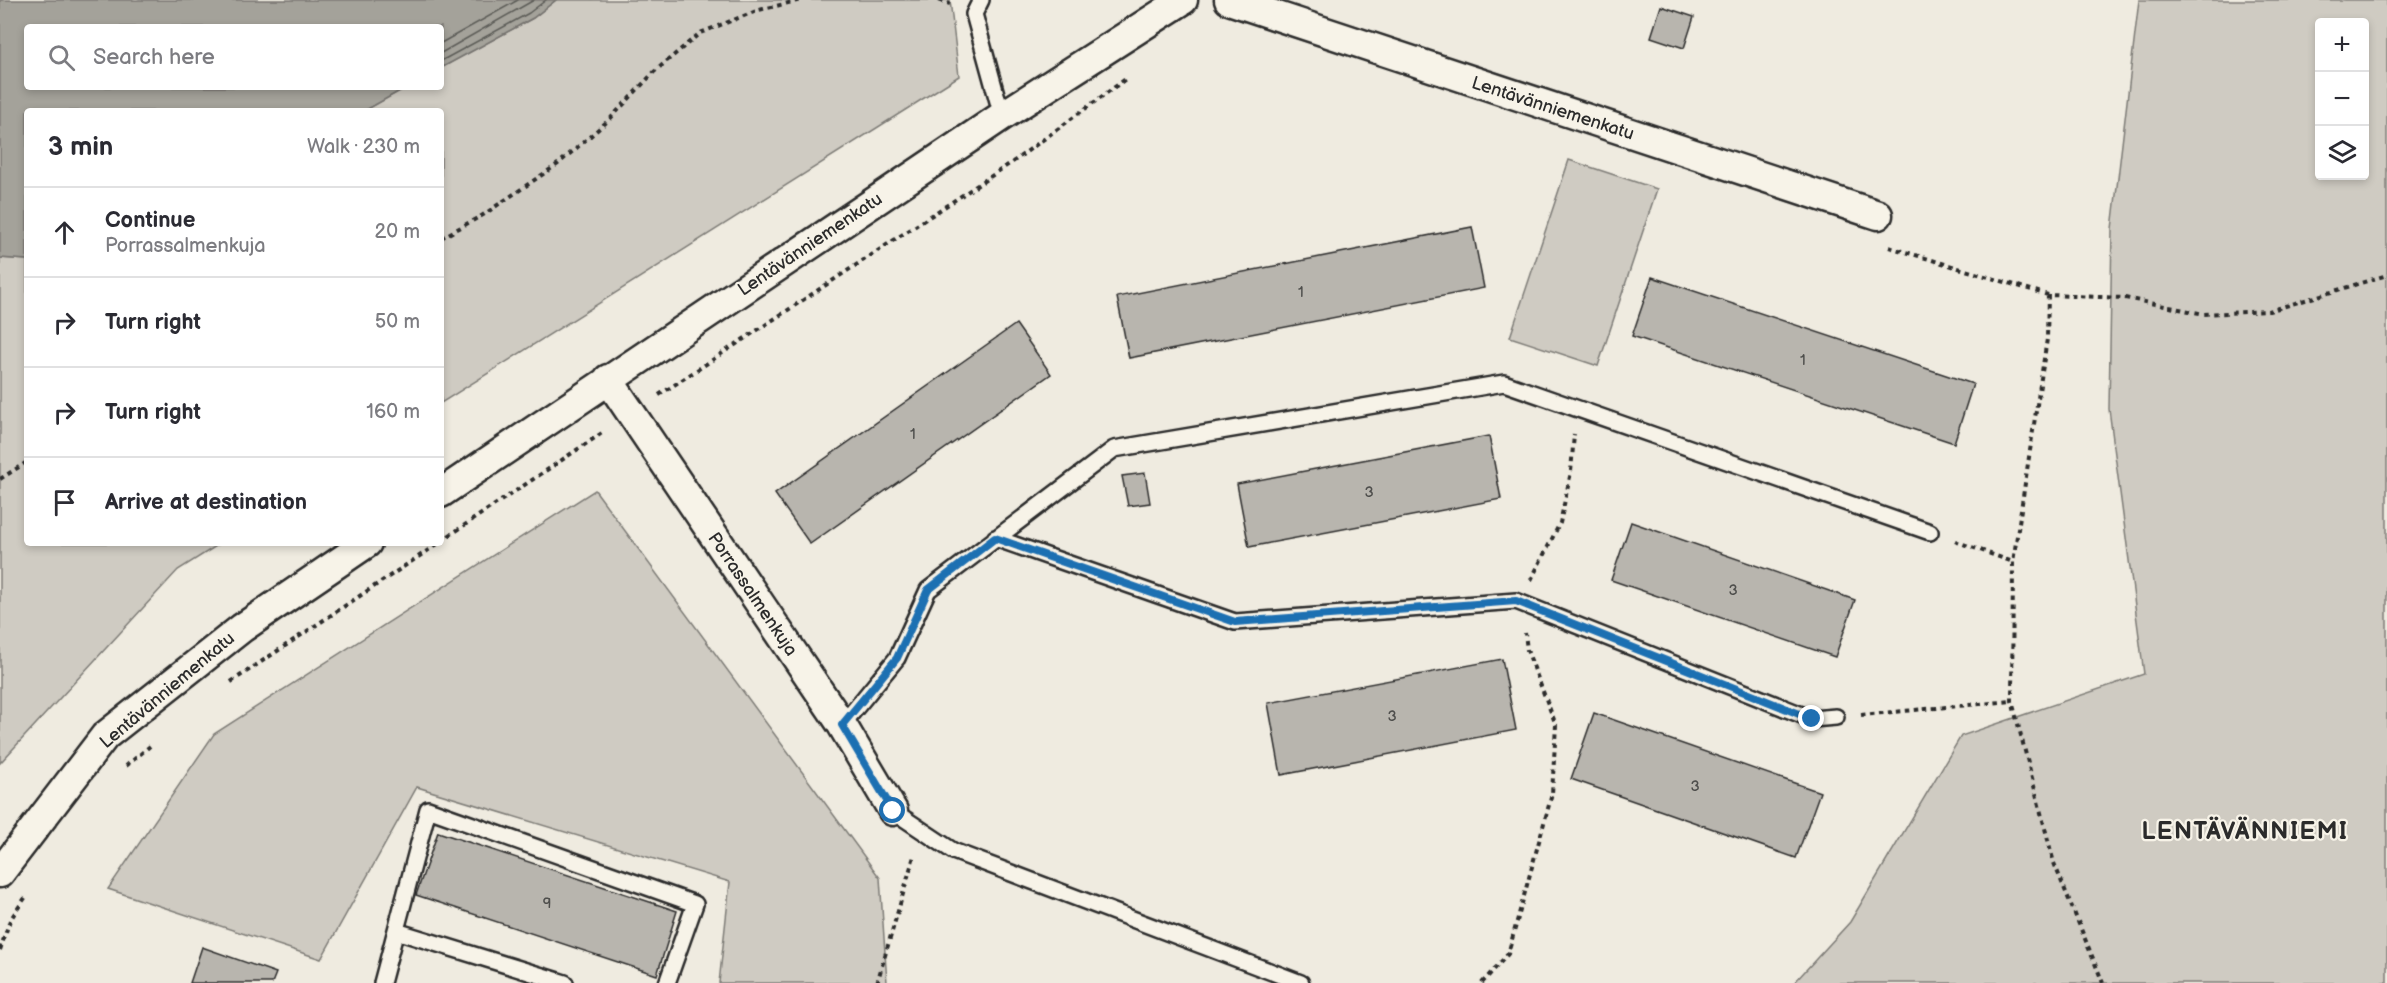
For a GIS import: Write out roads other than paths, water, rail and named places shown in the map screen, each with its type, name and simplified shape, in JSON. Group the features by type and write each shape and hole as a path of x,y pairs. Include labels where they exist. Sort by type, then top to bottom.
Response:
{"street":[{"name":"Lentävänniemenkatu","path":"1242,2 1878,215"},
{"name":"Lentävänniemenkatu","path":"444,491 1168,3"},
{"name":"Porrassalmenkuja","path":"608,379 842,725 893,811"},
{"name":"Lentävänniemenkatu","path":"0,873 105,736 242,628 363,546"}],"lane":[{"path":"981,0 974,14 1002,116"},
{"path":"842,725 897,658 928,590 1114,449 1504,383 1930,532"},
{"path":"995,538 1235,622 1516,601 1812,719 1836,717"},
{"path":"382,983 428,809 694,904 668,983"},
{"path":"893,811 953,851 1301,983"},
{"path":"396,931 565,983"}],"water":[{"path":"0,0 556,0 533,18 444,66 444,24 24,24 24,90 402,90 369,108 24,108 24,260 0,258"}],"district":[{"name":"LENTÄVÄNNIEMI","path":"2245,831"}]}
